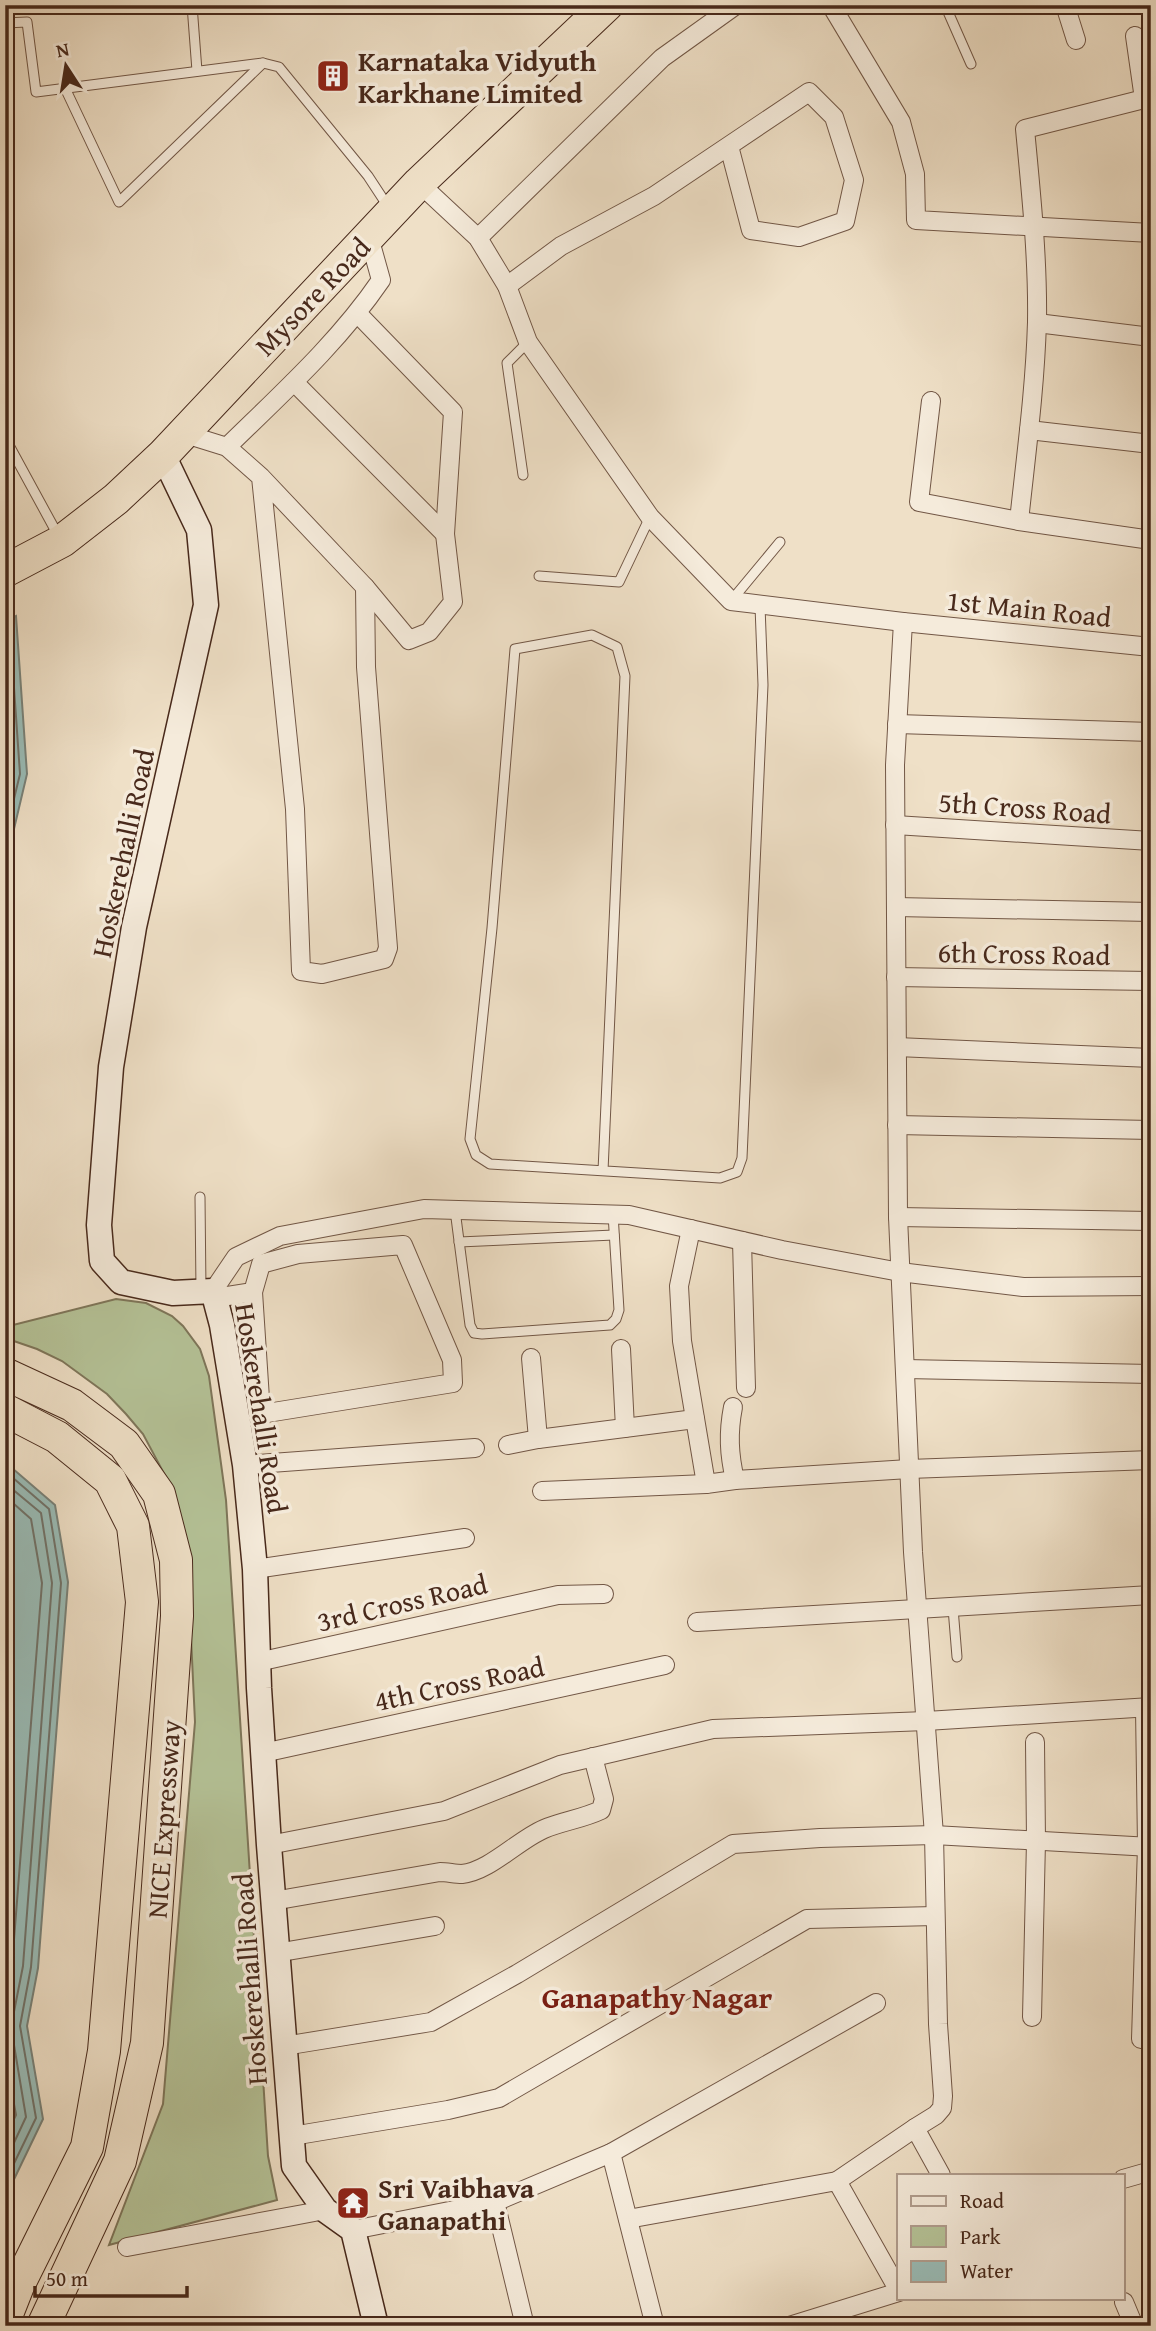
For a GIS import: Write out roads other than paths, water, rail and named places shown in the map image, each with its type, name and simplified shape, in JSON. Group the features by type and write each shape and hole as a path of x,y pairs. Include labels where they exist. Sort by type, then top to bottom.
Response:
{"highway":[{"name":"Mysore Road","path":"5,571 58,543 116,499 172,444 419,183 607,5"},
{"name":"NICE Expressway","path":"5,1374 72,1405 124,1444 159,1494 176,1560 177,1616 147,2043 120,2161 43,2326"},
{"name":"NICE Expressway","path":"5,1410 57,1437 110,1480 133,1526 142,1602 104,2051 87,2147 18,2286 5,2319"}],"street":[{"path":"478,238 662,58 736,5"},
{"path":"831,5 901,121 915,174 916,220 1151,233"},
{"path":"1065,5 1076,40"},
{"path":"1018,521 1029,430 1037,323 1034,225 1025,129 1144,99 1135,36"},
{"path":"507,286 561,246 654,196 809,92 834,117 854,180 845,221 799,237 751,230 729,146"},
{"path":"419,183 478,238 507,286 528,342 650,517 731,601"},
{"path":"227,447 294,382 358,314 381,280 369,237"},
{"path":"172,444 227,447 261,477 365,587 409,640 429,632 453,602 445,534 453,412 358,314"},
{"path":"1037,323 1151,337"},
{"path":"294,382 445,534"},
{"path":"931,401 919,502 1018,521 1151,540"},
{"path":"1029,430 1151,444"},
{"name":"Hoskerehalli Road","path":"172,444 200,530 206,605 134,927 111,1067 99,1225 102,1261 121,1282 173,1293 209,1294 222,1325 245,1465 255,1569 276,1953 294,2166 325,2210 353,2230"},
{"path":"261,477 295,809 301,971 322,974 384,959 388,948 366,667 365,587"},
{"name":"1st Main Road","path":"731,601 903,622 1151,647"},
{"path":"628,2219 837,2181 936,2115 942,2108 934,1835 917,1610 898,1217 895,825 903,622"},
{"path":"897,724 1151,732"},
{"name":"5th Cross Road","path":"895,825 1151,841"},
{"path":"896,907 1151,912"},
{"name":"6th Cross Road","path":"896,977 1151,981"},
{"path":"897,1047 1151,1058"},
{"path":"897,1125 1151,1130"},
{"path":"209,1294 236,1257 280,1236 424,1209 629,1215 742,1241 900,1272 1023,1287 1151,1286"},
{"path":"898,1217 1151,1221"},
{"path":"691,1229 679,1286 682,1341 706,1484"},
{"path":"742,1241 746,1388"},
{"path":"403,1245 452,1360 453,1383 261,1414 253,1292 261,1264 299,1254 403,1245"},
{"path":"209,1294 253,1292"},
{"path":"621,1349 625,1428"},
{"path":"531,1358 538,1439"},
{"path":"905,1369 1151,1374"},
{"path":"733,1407 728,1431 729,1454 735,1480"},
{"path":"508,1446 538,1439 695,1419"},
{"path":"245,1465 475,1448"},
{"path":"542,1491 706,1484 909,1469 1151,1460"},
{"path":"255,1569 465,1538"},
{"name":"3rd Cross Road","path":"258,1661 558,1595 604,1594"},
{"path":"697,1622 1151,1595"},
{"name":"4th Cross Road","path":"263,1753 665,1665"},
{"path":"269,1845 444,1811 560,1765 713,1729 926,1721 1148,1707 1149,1846 1141,2039 1151,2039"},
{"path":"1032,2017 1035,1742"},
{"path":"273,1901 440,1872 463,1874 482,1867 547,1828 586,1818 601,1810 604,1800 593,1757"},
{"path":"284,2046 431,2022 517,1974 733,1844 820,1838 934,1835 1149,1846"},
{"path":"292,2136 448,2110 499,2098 807,1919 935,1916"},
{"path":"276,1953 435,1926"},
{"path":"376,2326 353,2230 495,2202 611,2153 876,2003"},
{"path":"915,2128 940,2174"},
{"path":"611,2153 655,2326"},
{"path":"1124,2179 1151,2171"},
{"path":"837,2181 897,2288"},
{"path":"495,2202 525,2326"},
{"path":"127,2247 325,2210"},
{"path":"789,2326 897,2293"},
{"path":"1124,2302 1134,2326"}],"lane":[{"path":"192,5 197,71"},
{"path":"945,5 971,64"},
{"path":"5,23 27,22 36,92 263,63 278,67 368,176 392,212"},
{"path":"65,88 119,202 263,63"},
{"path":"523,475 507,363 528,342"},
{"path":"5,438 58,543"},
{"path":"539,576 619,582 650,517"},
{"path":"731,601 780,542"},
{"path":"603,1171 625,676 617,647 592,635 515,649 471,1139 476,1155 490,1164 603,1171 720,1178 737,1172 742,1158 763,685 760,606"},
{"path":"200,1197 209,1294"},
{"path":"455,1210 470,1325 474,1333 482,1334 610,1325 619,1310 613,1214"},
{"path":"459,1242 614,1235"},
{"path":"953,1608 957,1657"}],"water":[{"path":"16,616 27,774 5,867 5,621"},
{"path":"5,1462 55,1505 68,1582 38,1968 27,2026 43,2119 5,2198"}],"place":[{"name":"Karnataka Vidyuth Karkhane Limited","path":"333,76"},
{"name":"Sri Vaibhava Ganapathi","path":"353,2203"}],"district":[{"name":"Ganapathy Nagar","path":"657,1997"}]}
